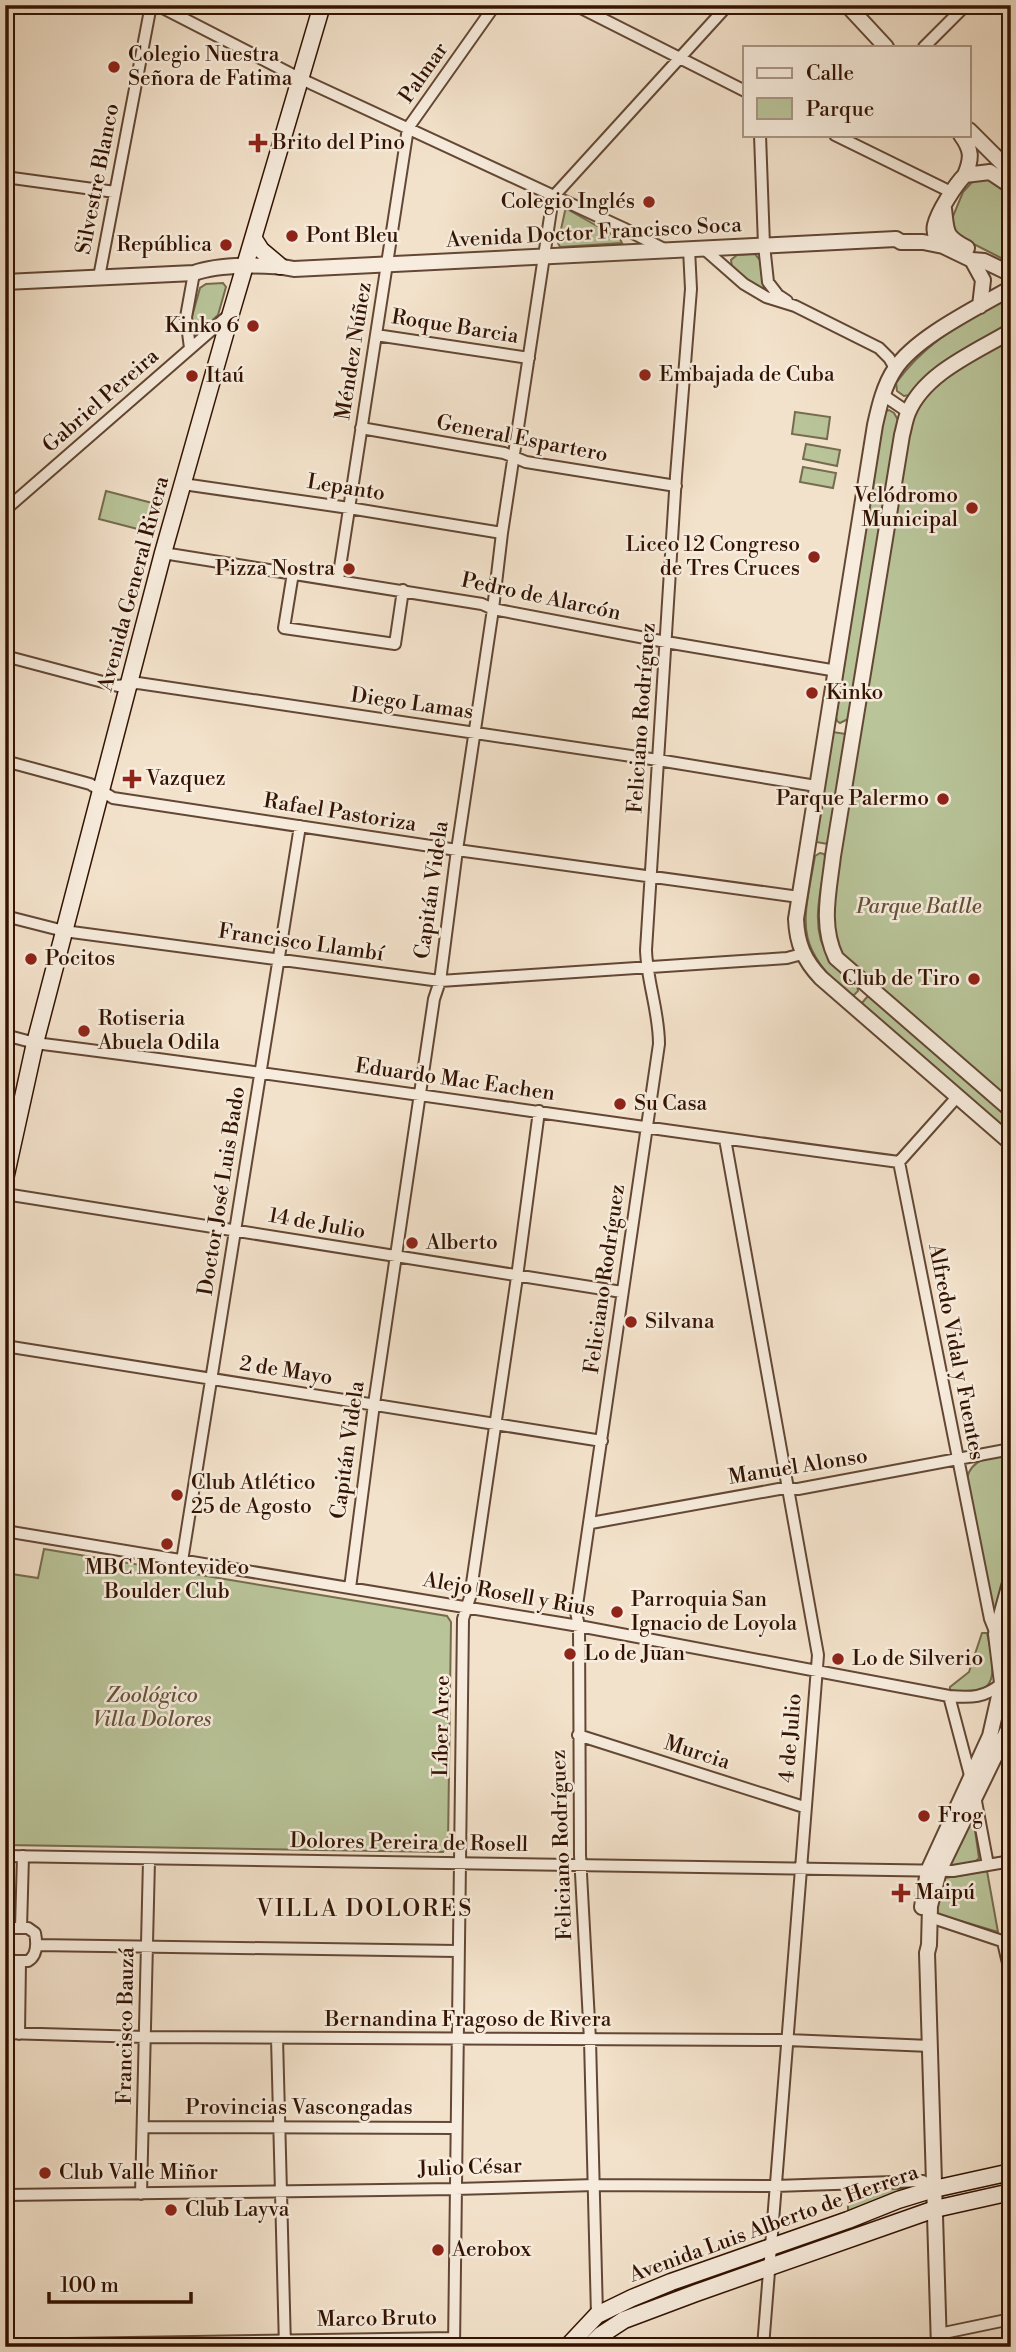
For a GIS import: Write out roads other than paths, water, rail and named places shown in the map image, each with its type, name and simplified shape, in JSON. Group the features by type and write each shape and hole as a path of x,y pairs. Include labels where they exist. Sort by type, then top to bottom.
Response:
{"main road":[{"name":"Avenida General Rivera","path":"5,1179 35,1043 163,553 322,5"},
{"path":"254,239 261,250 287,268"},
{"name":"Avenida Luis Alberto de Herrera","path":"567,2347 597,2315 671,2282 898,2200 1011,2172"},
{"name":"Avenida Luis Alberto de Herrera","path":"589,2347 601,2335 624,2320 935,2209 1011,2192"}],"street":[{"name":"Silvestre Blanco","path":"99,277 151,5"},
{"path":"157,5 299,78 666,250"},
{"name":"Palmar","path":"408,128 495,5"},
{"path":"575,5 743,90"},
{"path":"553,197 728,5"},
{"path":"847,5 885,46"},
{"path":"925,46 966,5"},
{"name":"Méndez Núñez","path":"338,580 408,128"},
{"path":"970,131 1003,165 1011,186"},
{"path":"760,136 768,282 778,295 795,306 879,348 895,369"},
{"path":"837,136 951,191"},
{"path":"943,246 937,238 934,226 951,191 965,175 971,155 962,136"},
{"path":"965,175 1003,165"},
{"path":"5,177 115,192"},
{"name":"Capitán Videla","path":"350,1588 374,1404 420,1094 440,981 494,610 502,533 553,197"},
{"path":"944,207 950,238 979,254 983,280 980,306"},
{"name":"Avenida Doctor Francisco Soca","path":"896,239 900,235 925,233 934,226"},
{"name":"Avenida Doctor Francisco Soca","path":"5,282 194,273 205,269 244,272 896,239 901,242 943,246 1011,274"},
{"path":"696,249 754,291 795,306"},
{"name":"Feliciano Rodríguez","path":"597,2315 590,2040 580,1864 579,1626 576,1612 659,1044 659,1027 647,969 651,877 676,486 696,249"},
{"name":"Gabriel Pereira","path":"190,348 186,317 194,273"},
{"path":"1011,288 928,338 895,369 883,395 875,425 796,919 797,937 809,966 1011,1143"},
{"name":"Gabriel Pereira","path":"5,510 231,313"},
{"path":"1011,331 940,374 922,392 908,412 833,856 826,914 827,933 836,958 1011,1110"},
{"name":"Roque Barcia","path":"376,335 529,358"},
{"path":"883,395 908,412"},
{"name":"General Espartero","path":"361,428 504,453 526,462 676,486"},
{"name":"Lepanto","path":"183,484 502,533"},
{"name":"Pedro de Alarcón","path":"163,553 403,590 482,604 494,610 837,671"},
{"path":"293,573 284,628 395,644 403,590"},
{"name":"Diego Lamas","path":"5,656 118,686 138,683 816,786"},
{"path":"828,719 837,727 848,729 855,725"},
{"name":"Rafael Pastoriza","path":"5,761 90,784 113,798 457,850 799,897"},
{"name":"Doctor José Luis Bado","path":"182,1562 300,826"},
{"path":"806,852 819,848 827,850 833,856"},
{"name":"Francisco Llambí","path":"5,916 64,931 440,981 647,969 787,958 802,954"},
{"path":"849,1003 861,998 865,984"},
{"name":"Eduardo Mac Eachen","path":"5,1035 35,1043 261,1071 898,1162"},
{"path":"898,1162 957,1097"},
{"name":"Líber Arce","path":"454,2342 463,1619 517,1277 539,1111"},
{"name":"4 de Julio","path":"725,1139 818,1655 763,2347"},
{"name":"Alfredo Vidal y Fuentes","path":"898,1162 990,1619 996,1634"},
{"name":"14 de Julio","path":"5,1194 622,1292"},
{"name":"2 de Mayo","path":"5,1346 601,1441"},
{"name":"Manuel Alonso","path":"591,1523 779,1489 798,1489 1011,1449"},
{"name":"Alejo Rosell y Rius","path":"5,1531 579,1626 949,1696 974,1698 1006,1685"},
{"path":"1006,1685 996,1634 1011,1579"},
{"path":"927,1953 923,1946 922,1905 933,1871 990,1736 1011,1667"},
{"path":"949,1696 971,1779"},
{"path":"1011,1723 933,1871 927,1953 939,2340 1011,2319"},
{"name":"Murcia","path":"578,1735 804,1807"},
{"path":"975,1795 988,1865"},
{"name":"Dolores Pereira de Rosell","path":"5,1856 933,1871 953,1871 1011,1861"},
{"path":"22,1928 23,1856"},
{"name":"Francisco Bauzá","path":"141,2194 149,1860"},
{"path":"930,1917 1007,1943 1011,1976"},
{"path":"5,1936 12,1928 28,1928 35,1933 36,1948 32,1959 9,1959 5,1954"},
{"path":"36,1948 147,1946 457,1951"},
{"path":"19,2034 20,1961"},
{"name":"Bernandina Fragoso de Rivera","path":"5,2033 145,2037 788,2040 930,2046"},
{"path":"277,2038 284,2343"},
{"name":"Provincias Vascongadas","path":"143,2127 456,2127"},
{"name":"Julio César","path":"5,2195 595,2185 775,2186 923,2181 934,2189"},
{"name":"Marco Bruto","path":"5,2345 454,2342"}],"place":[{"name":"Colegio Nuestra Señora de Fatima","path":"114,67"},
{"name":"Brito del Pino","path":"258,143"},
{"name":"Colegio Inglés","path":"649,202"},
{"name":"Pont Bleu","path":"292,236"},
{"name":"República","path":"226,245"},
{"name":"Kinko 6","path":"253,326"},
{"name":"Embajada de Cuba","path":"645,375"},
{"name":"Itaú","path":"192,376"},
{"name":"Velódromo Municipal","path":"972,508"},
{"name":"Liceo 12 Congreso de Tres Cruces","path":"814,557"},
{"name":"Pizza Nostra","path":"349,569"},
{"name":"Kinko","path":"812,693"},
{"name":"Vazquez","path":"132,779"},
{"name":"Parque Palermo","path":"943,799"},
{"name":"Pocitos","path":"31,959"},
{"name":"Club de Tiro","path":"974,979"},
{"name":"Rotiseria Abuela Odila","path":"84,1031"},
{"name":"Su Casa","path":"620,1104"},
{"name":"Alberto","path":"412,1243"},
{"name":"Silvana","path":"631,1322"},
{"name":"Club Atlético 25 de Agosto","path":"177,1495"},
{"name":"MBC Montevideo Boulder Club","path":"167,1544"},
{"name":"Parroquia San Ignacio de Loyola","path":"617,1612"},
{"name":"Lo de Juan","path":"570,1654"},
{"name":"Lo de Silverio","path":"838,1659"},
{"name":"Frog","path":"924,1816"},
{"name":"Maipú","path":"901,1893"},
{"name":"Club Valle Miñor","path":"45,2173"},
{"name":"Club Layva","path":"171,2210"},
{"name":"Aerobox","path":"438,2250"}],"district":[{"name":"VILLA DOLORES","path":"365,1909"}],"park label":[{"name":"Parque Batlle","path":"919,907"},
{"name":"Zoológico Villa Dolores","path":"152,1708"}]}
